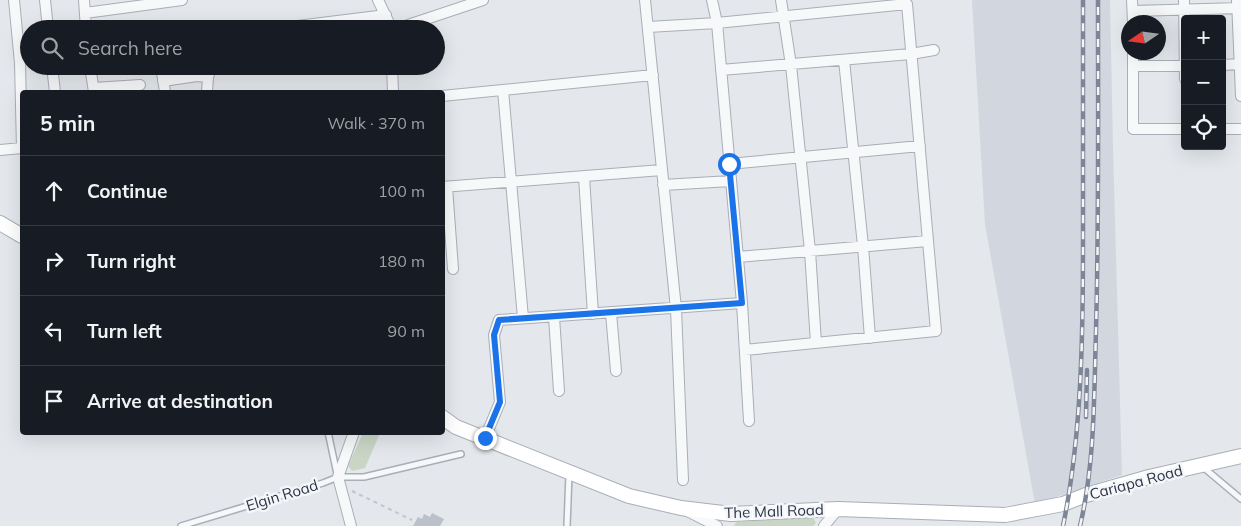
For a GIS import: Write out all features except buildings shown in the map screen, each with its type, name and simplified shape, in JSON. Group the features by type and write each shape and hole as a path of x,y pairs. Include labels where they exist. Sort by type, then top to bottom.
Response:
{"street":[{"path":"14,0 20,34"},
{"path":"45,0 47,20"},
{"path":"84,0 85,20"},
{"path":"85,13 182,0"},
{"path":"378,0 387,20"},
{"path":"423,20 483,0"},
{"path":"646,0 676,309 682,480"},
{"path":"712,0 717,23 738,257 749,421"},
{"path":"781,0 791,65 810,251 816,343"},
{"path":"1132,0 1133,15"},
{"path":"648,27 717,23 907,4 936,331 745,350"},
{"path":"1133,11 1184,4 1238,5 1241,96"},
{"path":"1184,4 1184,60"},
{"path":"346,20 386,15"},
{"path":"721,70 911,54 934,50"},
{"path":"844,60 863,246 870,338"},
{"path":"1133,60 1133,129 1181,128"},
{"path":"1226,65 1240,64"},
{"path":"1133,66 1181,66"},
{"path":"24,90 25,75"},
{"path":"53,75 55,90"},
{"path":"92,75 94,90 140,85"},
{"path":"162,75 165,90"},
{"path":"392,75 393,90"},
{"path":"445,96 653,75"},
{"path":"163,81 197,76 208,77 207,90"},
{"path":"503,90 523,318"},
{"path":"1226,129 1241,129"},
{"path":"729,164 920,146"},
{"path":"0,150 20,148"},
{"path":"453,269 445,187 662,170"},
{"path":"584,177 593,314"},
{"path":"664,185 731,181"},
{"path":"0,223 20,235"},
{"path":"738,257 928,241"},
{"path":"485,438 500,402 494,335 499,320 742,303"},
{"path":"610,313 616,371"},
{"path":"554,316 559,391"},
{"name":"The Mall Road","path":"445,419 456,427 629,496 681,508 731,514 838,509 1005,515 1032,511"},
{"name":"Elgin Road","path":"339,481 353,435"},
{"name":"Cariapa Road","path":"1032,511 1063,504 1086,495 1149,478 1241,456"},
{"path":"339,481 351,526"},
{"path":"681,508 717,526"},
{"path":"824,526 838,509"}],"lane":[{"path":"329,435 339,481 461,454"},
{"path":"1202,465 1241,499"},
{"path":"567,526 569,472"},
{"name":"Elgin Road","path":"180,526 323,483 339,481"}],"path":[{"path":"339,481 412,520"}],"shaded area":[{"path":"972,0 1110,0 1122,475 1035,504 985,224"}],"green space":[{"path":"362,435 379,435 365,468 352,471 348,466"},
{"path":"813,517 816,523 813,526 734,526 736,522"}],"railway":[{"path":"1063,526 1078,420 1082,347 1083,0"},
{"path":"1080,526 1089,478 1094,404 1098,248 1098,0"},
{"path":"1086,417 1087,370"}],"route":[{"path":"485,438 500,402 494,335 499,320 742,303 729,164"}]}
